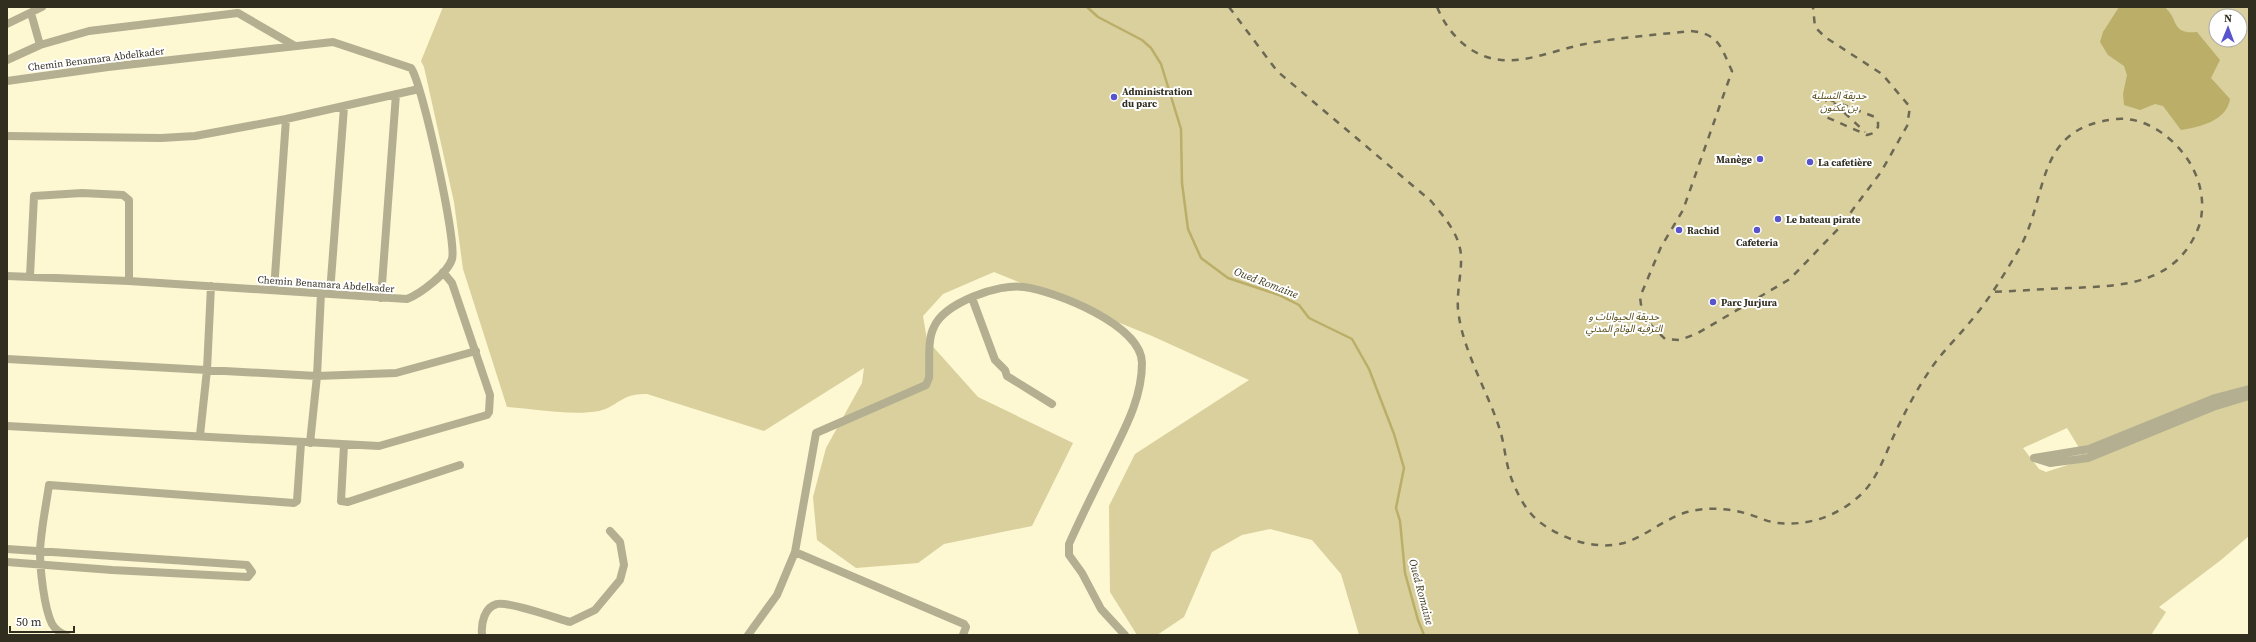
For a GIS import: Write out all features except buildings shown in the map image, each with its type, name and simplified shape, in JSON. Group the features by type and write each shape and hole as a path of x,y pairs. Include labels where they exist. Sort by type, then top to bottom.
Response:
{"street":[{"path":"7,24 31,14 42,7"},
{"path":"232,7 295,46"},
{"path":"7,60 40,45 89,31 238,10"},
{"path":"31,14 40,45"},
{"name":"Chemin Benamara Abdelkader","path":"7,81 108,67 339,42 404,65 414,71 439,166 452,246 452,260 443,272 419,294 407,299 129,281 7,276"},
{"path":"7,136 161,138 195,136 286,119 419,90"},
{"path":"381,298 396,94"},
{"path":"330,294 344,107"},
{"path":"274,290 286,119"},
{"path":"30,276 34,196 82,193 123,195 129,200 129,281"},
{"path":"7,426 200,435 310,444 379,446 487,416 489,412 490,395 452,283 443,272"},
{"path":"200,435 207,370 211,286"},
{"path":"748,635 777,595 795,552 816,433 926,385 929,378 933,328 940,316 949,308 1002,287 1023,286 1067,298 1122,329 1137,344 1142,361 1140,388 1129,420 1069,544 1069,555 1082,573 1101,609 1125,635"},
{"path":"310,444 317,376 321,293"},
{"path":"972,298 995,360 1005,370 1007,376 1052,404"},
{"path":"7,359 317,376 396,373 476,351"},
{"path":"2249,388 2215,398 2089,449 2034,458 2050,463 2073,461 2094,456 2213,407 2249,396"},
{"path":"66,635 60,632 52,624 47,609 41,564 40,551 49,485 294,503 297,501 301,443"},
{"path":"344,445 341,501 343,502 348,502 460,465"},
{"path":"482,635 483,618 489,608 498,603 570,622 594,610 620,580 624,565 620,542 610,531"},
{"path":"7,549 247,565 252,572 248,577 120,571 7,562"},
{"path":"795,552 964,624 966,627 963,635"}],"green space":[{"name":"حديقة الحيوانات و الترفيه الوئام المدني","path":"443,7 2249,7 2249,536 2221,560 2159,607 2166,612 2151,635 1359,635 1341,574 1312,540 1270,529 1242,535 1212,552 1184,617 1157,635 1137,635 1110,592 1109,506 1135,454 1249,380 1152,336 994,272 943,294 923,316 927,340 978,397 1073,443 1032,526 944,544 918,563 856,568 817,540 813,497 826,448 862,383 864,368 764,431 647,394 631,396 599,411 577,413 507,407 463,269 454,202 424,67 421,61","holes":["2067,428 2078,446 2083,460 2046,472 2039,469 2023,448"]}],"shaded area":[{"path":"2119,7 2164,7 2169,11 2179,28 2183,31 2197,32 2208,45 2208,48 2210,48 2220,60 2211,78 2230,99 2228,107 2224,113 2211,122 2181,130 2163,106 2155,104 2140,110 2124,105 2123,94 2127,75 2124,66 2108,55 2100,42 2103,32"}],"waterway":[{"name":"Oued Romaine","path":"1087,7 1098,17 1142,40 1151,48 1161,64 1181,129 1182,183 1188,229 1201,258 1228,278 1279,295 1299,305 1309,318 1352,339 1369,369 1394,434 1404,468 1396,508 1400,521 1405,573 1418,620 1424,635"}],"railway":[{"path":"1229,7 1277,71 1431,201 1454,232 1460,247 1461,255 1458,309 1462,331 1471,359 1499,427 1512,480 1528,511 1545,526 1566,537 1589,544 1613,545 1632,540 1679,515 1702,509 1733,510 1770,522 1789,524 1820,519 1848,505 1864,491 1875,476 1908,407 1925,377 1934,364 1965,328 1983,305 1989,297 1996,288 2018,251 2028,230 2048,168 2057,150 2070,135 2090,125 2117,119 2127,119 2145,124 2162,133 2177,146 2189,161 2197,178 2202,197 2199,226 2189,246 2177,260 2162,271 2146,278 2109,286 2059,288 2001,292 1991,292"},
{"path":"1437,7 1449,28 1461,42 1480,55 1495,59 1524,59 1585,44 1691,31 1708,35 1714,39 1722,49 1732,71 1683,210 1661,247 1640,297 1642,312 1651,325 1665,339 1680,340 1698,333 1790,279 1839,228 1881,172 1907,126 1910,107 1882,74 1825,37 1815,27 1813,7"},
{"path":"1828,99 1875,117 1878,121 1878,127 1874,133 1867,135 1824,116 1821,113 1822,107 1823,103 1828,99"},
{"path":"1834,103 1865,132"}],"place":[{"name":"Administration du parc","path":"1114,97"},
{"name":"Manège","path":"1760,159"},
{"name":"La cafetière","path":"1810,162"},
{"name":"Le bateau pirate","path":"1778,219"},
{"name":"Rachid","path":"1679,230"},
{"name":"Cafeteria","path":"1757,230"},
{"name":"Parc Jurjura","path":"1713,302"}],"park label":[{"name":"حديقة التسلية بن عكنون","path":"1839,100"}]}
